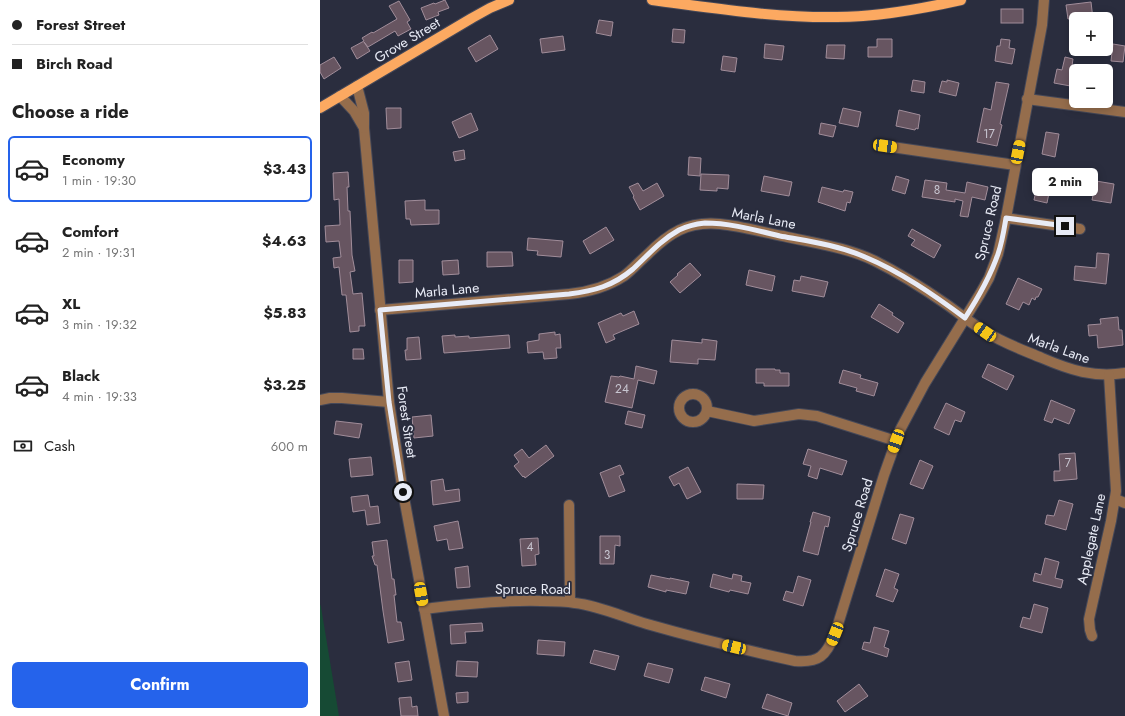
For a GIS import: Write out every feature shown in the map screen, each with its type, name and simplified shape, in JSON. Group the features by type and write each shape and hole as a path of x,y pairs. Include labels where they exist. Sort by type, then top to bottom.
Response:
{"main road":[{"name":"Grove Street","path":"320,108 472,18 509,0"},
{"path":"652,0 776,15 838,18 876,15 961,0"}],"street":[{"name":"Spruce Road","path":"424,609 514,601 570,602 685,635 774,656 806,662 820,658 835,634 896,441 925,383 985,286 992,270 1000,246 1006,218 1042,25 1044,0"},
{"name":"Forest Street","path":"357,86 364,113 364,128 389,402 403,492 444,716"},
{"name":"Forest Street","path":"340,96 354,111 364,128"},
{"path":"1027,99 1125,112"},
{"path":"885,146 1015,165"},
{"path":"1006,218 1080,228"},
{"name":"Marla Lane","path":"380,310 569,294 596,290 625,275 675,232 692,225 706,223 736,226 853,252 875,262 928,292 994,337 1056,364 1089,374 1125,374"},
{"name":"Applegate Lane","path":"1092,636 1089,620 1115,499 1115,472 1109,375"},
{"path":"320,400 342,398 389,402"},
{"path":"707,411 754,421 806,414 824,418 896,441"},
{"path":"1115,499 1125,503"},
{"path":"569,505 570,602"}],"green space":[{"path":"320,604 321,607 339,716 320,716"}],"building":[{"path":"445,0 449,8 438,12 439,15 426,20 421,8"},
{"path":"399,1 410,20 407,22 411,29 398,36 395,31 368,47 364,42 370,51 357,59 351,48 364,41 362,38 397,19 389,6"},
{"path":"1091,2 1092,12 1069,12 1068,19 1066,5"},
{"path":"1001,9 1023,9 1023,23 1001,23"},
{"path":"599,20 613,22 611,36 596,33"},
{"path":"673,29 685,30 684,43 672,42"},
{"path":"490,35 498,49 476,62 468,48"},
{"path":"563,36 565,50 542,53 540,39"},
{"path":"877,39 892,39 892,57 868,57 868,47 877,47"},
{"path":"1001,39 1010,40 1009,48 1015,49 1012,64 995,61 997,46 1000,46"},
{"path":"765,44 784,46 782,60 764,58"},
{"path":"1113,44 1125,46 1123,62 1111,61 1112,56 1113,56"},
{"path":"827,45 845,45 844,59 826,58"},
{"path":"723,56 737,58 735,72 721,70"},
{"path":"334,57 341,68 324,79 320,72 320,65"},
{"path":"1065,57 1073,59 1072,64 1069,64 1069,86 1054,83 1057,69 1062,70"},
{"path":"913,80 925,82 924,93 911,91"},
{"path":"947,80 959,83 956,96 939,92 942,81 947,82"},
{"path":"996,82 1009,84 1000,124 1002,125 997,146 977,142 984,108 991,110"},
{"path":"386,108 401,108 401,128 387,129"},
{"path":"843,108 861,112 858,127 839,123"},
{"path":"899,110 920,115 918,129 916,128 915,130 896,126"},
{"path":"471,113 478,130 459,138 452,122"},
{"path":"821,123 836,126 833,137 819,134"},
{"path":"1046,132 1059,134 1055,157 1042,154"},
{"path":"464,150 465,159 455,161 453,152"},
{"path":"689,157 701,158 700,176 688,175"},
{"path":"348,172 348,211 350,211 352,255 355,271 350,272 353,294 362,293 365,326 359,326 359,331 350,332 346,295 342,295 339,267 334,268 333,258 341,257 339,241 326,242 325,226 340,225 339,199 334,200 333,173"},
{"path":"701,174 729,175 728,189 717,188 717,191 700,190"},
{"path":"764,176 792,182 789,196 761,191"},
{"path":"896,176 909,180 905,194 892,190"},
{"path":"1039,176 1052,178 1047,203 1034,200"},
{"path":"925,180 947,183 946,190 965,193 967,182 988,187 985,200 972,197 968,217 960,216 963,201 955,199 955,202 922,197"},
{"path":"1096,181 1114,184 1111,203 1092,200"},
{"path":"638,183 643,191 657,183 664,196 640,210 629,187"},
{"path":"822,187 843,192 844,190 853,192 850,203 847,202 845,211 818,202"},
{"path":"425,200 425,210 439,210 439,224 411,225 410,219 406,219 405,201"},
{"path":"606,227 614,240 590,254 583,241"},
{"path":"912,229 941,245 934,258 911,245 915,240 908,236"},
{"path":"528,238 563,241 561,257 537,255 538,251 527,250"},
{"path":"487,252 512,252 513,266 487,267"},
{"path":"1097,253 1109,254 1106,284 1074,280 1075,266 1096,268"},
{"path":"399,260 413,260 413,282 399,283"},
{"path":"458,260 459,274 443,275 442,261"},
{"path":"690,263 701,275 680,293 670,282"},
{"path":"749,270 775,276 772,291 746,285"},
{"path":"801,276 828,282 824,297 792,291 794,280 800,281"},
{"path":"1018,278 1042,289 1035,300 1032,298 1029,305 1023,302 1019,310 1006,304"},
{"path":"879,304 893,313 892,315 904,323 898,333 871,317"},
{"path":"634,311 639,324 613,335 615,339 606,343 598,323 621,313 623,316"},
{"path":"1118,317 1119,330 1122,330 1123,345 1098,348 1097,335 1089,336 1088,325 1101,324 1100,319"},
{"path":"555,332 555,335 560,334 561,348 556,348 557,358 544,359 543,352 528,353 527,342 539,340 539,334"},
{"path":"455,335 455,337 469,336 469,338 509,335 510,348 444,353 442,336"},
{"path":"419,337 421,359 406,360 405,350 407,350 407,338"},
{"path":"702,339 717,341 715,360 698,359 698,364 670,362 672,340 702,343"},
{"path":"353,349 363,349 364,359 353,359"},
{"path":"988,364 1014,376 1007,390 982,377"},
{"path":"636,366 657,371 654,384 638,380 632,408 605,402 611,376 634,379"},
{"path":"756,369 775,369 780,370 780,373 789,373 789,386 764,386 764,383 756,383"},
{"path":"843,370 861,375 860,378 878,383 874,396 856,391 857,388 839,383"},
{"path":"1051,400 1075,410 1069,424 1054,418 1052,423 1044,420"},
{"path":"946,403 965,412 961,422 955,420 949,435 934,428"},
{"path":"628,411 645,415 642,428 625,424"},
{"path":"431,415 433,436 414,438 412,417"},
{"path":"336,421 362,424 359,438 334,434"},
{"path":"546,445 554,456 525,478 524,476 523,477 514,466 519,462 514,455 522,449 529,458"},
{"path":"808,449 847,461 842,475 820,468 817,479 808,476 811,466 803,464"},
{"path":"1075,453 1077,479 1054,481 1054,471 1060,471 1059,454"},
{"path":"371,457 373,475 351,477 349,459"},
{"path":"920,460 933,466 923,489 910,484"},
{"path":"620,465 624,474 619,476 625,491 609,497 600,473"},
{"path":"688,467 701,492 687,499 679,483 674,486 669,477"},
{"path":"443,479 445,491 459,489 460,501 433,505 431,481"},
{"path":"737,484 764,485 763,499 737,499"},
{"path":"368,495 370,507 378,506 380,523 367,525 365,510 353,512 351,497"},
{"path":"1059,500 1073,504 1066,530 1045,524 1047,515 1054,516"},
{"path":"813,512 830,517 828,527 825,526 818,555 803,551"},
{"path":"900,514 914,518 906,544 892,539"},
{"path":"458,521 463,548 449,550 447,539 437,541 434,526"},
{"path":"600,536 620,536 620,546 615,545 614,564 600,564"},
{"path":"538,538 539,554 535,555 536,565 522,566 520,539"},
{"path":"387,540 392,579 394,579 396,595 394,595 397,622 401,622 404,640 388,643 377,565 375,565 372,556 374,556 372,542"},
{"path":"1045,558 1059,562 1055,578 1063,580 1061,588 1033,581 1035,573 1041,575"},
{"path":"468,566 470,587 457,588 455,568"},
{"path":"885,569 899,574 894,588 898,590 893,602 876,596"},
{"path":"713,574 732,579 733,574 742,576 741,581 751,583 748,594 730,590 729,592 710,587"},
{"path":"651,575 689,582 686,594 666,590 666,592 648,587"},
{"path":"798,576 811,580 803,606 783,600 786,591 793,593"},
{"path":"1034,604 1048,608 1042,633 1020,627 1023,617 1030,619"},
{"path":"482,623 483,631 465,632 466,643 451,644 450,625"},
{"path":"874,627 889,631 884,647 889,649 887,657 862,649 864,642 870,643"},
{"path":"538,640 565,642 564,656 537,654"},
{"path":"594,650 619,656 615,670 590,663"},
{"path":"409,661 412,680 398,682 395,663"},
{"path":"457,661 478,662 477,677 456,676"},
{"path":"648,663 673,669 669,683 644,676"},
{"path":"705,677 730,684 726,698 701,690"},
{"path":"859,684 868,696 845,712 837,701"},
{"path":"468,692 468,702 457,703 456,693"},
{"path":"767,694 792,703 788,716 762,708"},
{"path":"411,697 412,707 417,706 418,716 401,716 399,698"}],"route":[{"path":"403,492 389,402 380,310 569,294 596,290 625,275 665,239 678,230 692,225 706,223 736,226 853,252 903,277 928,292 965,318 985,286 998,254 1006,218 1065,226"}]}
